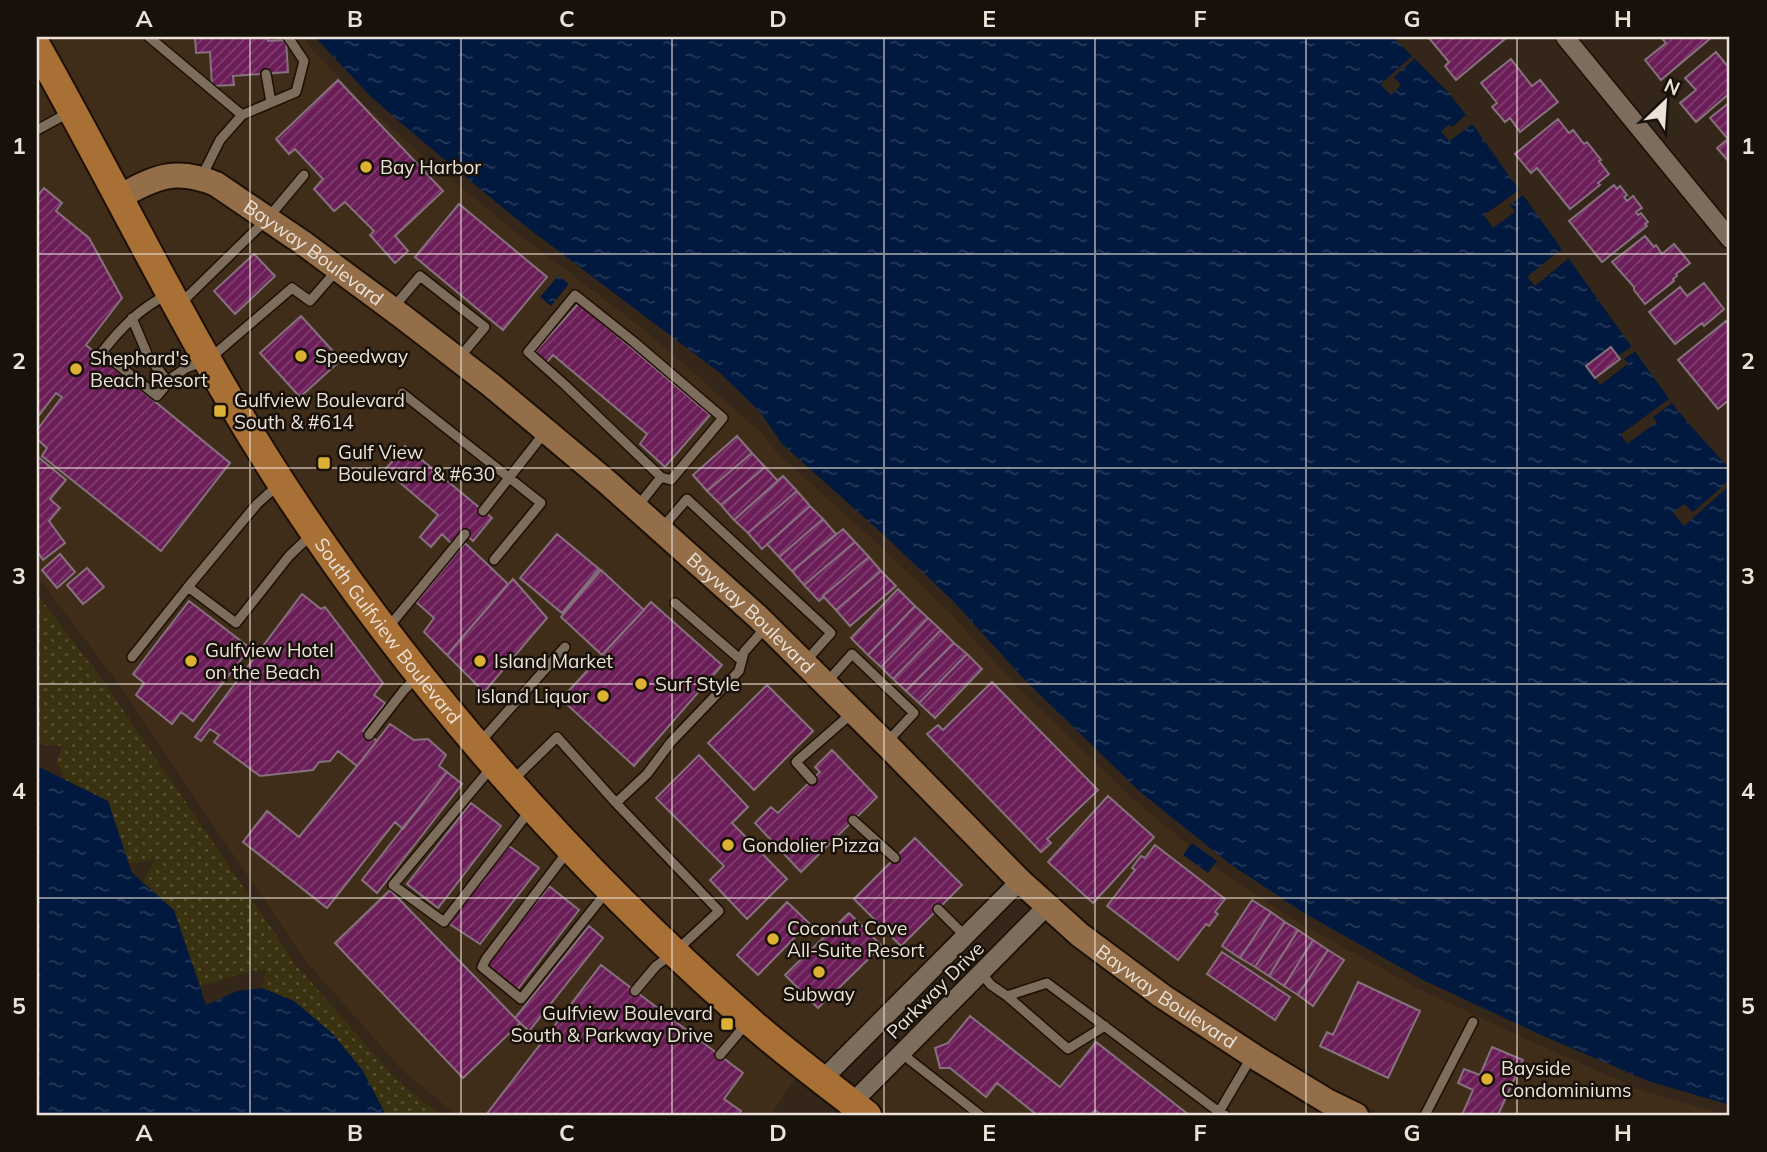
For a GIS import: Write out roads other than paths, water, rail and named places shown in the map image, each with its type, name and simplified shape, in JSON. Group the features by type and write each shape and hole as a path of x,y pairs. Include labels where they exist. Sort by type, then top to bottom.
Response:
{"main road":[{"name":"South Gulfview Boulevard","path":"37,47 174,300 281,482 419,674 494,764 609,889 749,1020 859,1109"}],"street":[{"path":"1565,37 1730,239"},
{"name":"Bayway Boulevard","path":"119,197 151,180 170,176 201,177 268,218 393,309 546,431 661,529 767,625 1020,881 1080,935 1162,996 1252,1056 1327,1101 1356,1115"},
{"name":"Parkway Drive","path":"822,1080 1020,881"},
{"name":"Parkway Drive","path":"859,1109 901,1053 1047,906"}],"lane":[{"path":"149,37 242,115"},
{"path":"201,177 220,140 242,115 296,92 304,61 288,37"},
{"path":"265,74 271,102"},
{"path":"37,130 73,111"},
{"path":"304,175 268,218 174,300 149,304 119,329 102,352 157,396 173,377 186,368 208,360 292,288 310,301 338,269"},
{"path":"393,309 420,276 485,327 458,359"},
{"path":"575,295 723,418 671,480 661,477 528,352 575,295"},
{"path":"132,318 148,356 168,382"},
{"path":"402,393 541,503 494,560"},
{"path":"483,511 546,431"},
{"path":"637,508 661,477"},
{"path":"132,657 257,503 281,482"},
{"path":"661,529 687,499 831,634 804,662"},
{"path":"188,587 236,623 289,556 315,531"},
{"path":"386,631 464,534"},
{"path":"675,603 741,660"},
{"path":"617,803 648,774 671,743 739,671 744,652 767,625"},
{"path":"532,807 444,922 393,885 494,764 565,647"},
{"path":"826,684 852,654 914,713 886,743"},
{"path":"369,735 419,674"},
{"path":"812,780 796,762 854,712"},
{"path":"494,764 557,737 719,911 656,967 635,991"},
{"path":"853,820 895,858"},
{"path":"570,848 482,967 521,999 609,889"},
{"path":"938,909 965,937"},
{"path":"981,973 991,985 1068,1049 1105,1026"},
{"path":"1007,996 1047,983 1222,1114 1252,1056"},
{"path":"720,1055 749,1020"},
{"path":"1425,1115 1473,1022"},
{"path":"901,1053 980,1115"}],"water":[{"path":"315,37 1393,37 1460,107 1672,403 1730,469 1730,1105 1648,1081 1423,980 1304,913 1230,864 1139,791 1024,679 954,602 783,445 760,412 720,373 524,225 421,140 371,97"},
{"path":"558,276 569,284 551,306 540,297"},
{"path":"37,766 108,801 132,873 174,910 206,1005 237,991 262,988 294,1001 333,1034 363,1071 386,1115 37,1115"},
{"path":"1192,843 1217,861 1208,873 1183,855"}],"place":[{"name":"Bay Harbor","path":"366,167"},
{"name":"Speedway","path":"301,356"},
{"name":"Shephard's Beach Resort","path":"76,369"},
{"name":"Gulfview Boulevard South & #614","path":"220,411"},
{"name":"Gulf View Boulevard & #630","path":"324,463"},
{"name":"Gulfview Hotel on the Beach","path":"191,661"},
{"name":"Island Market","path":"480,661"},
{"name":"Surf Style","path":"641,684"},
{"name":"Island Liquor","path":"603,696"},
{"name":"Gondolier Pizza","path":"728,845"},
{"name":"Coconut Cove All-Suite Resort","path":"773,939"},
{"name":"Subway","path":"819,972"},
{"name":"Gulfview Boulevard South & Parkway Drive","path":"727,1024"},
{"name":"Bayside Condominiums","path":"1487,1079"}]}
